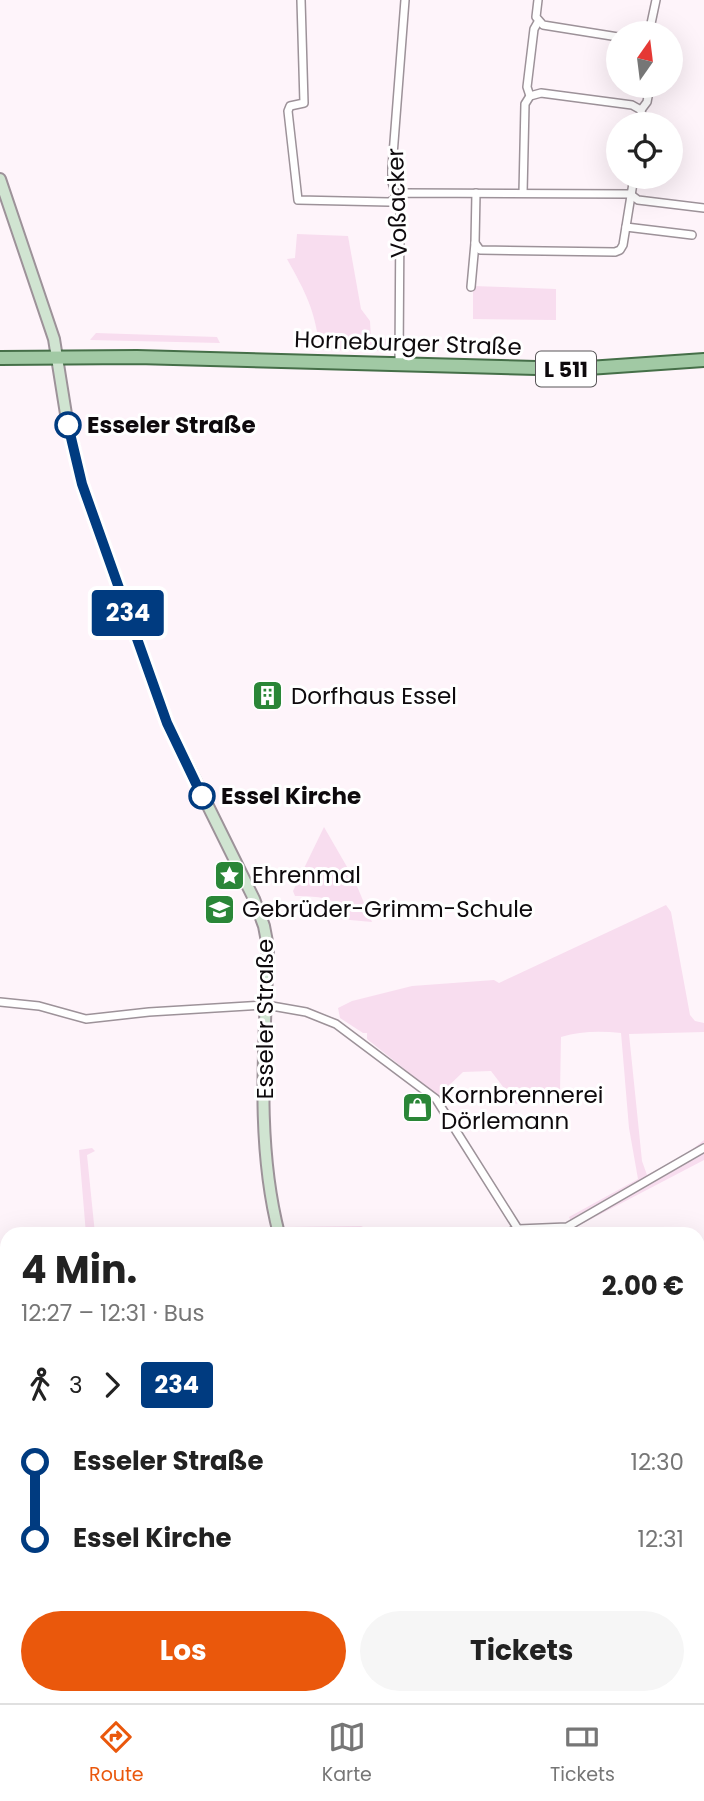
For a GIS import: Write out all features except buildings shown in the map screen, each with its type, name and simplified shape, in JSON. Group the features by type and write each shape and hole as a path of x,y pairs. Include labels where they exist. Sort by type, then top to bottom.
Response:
{"main road":[{"name":"Esseler Straße","path":"0,179 58,356 66,414 82,484 167,723 254,899 264,926 268,947 264,1076 266,1158 277,1227"},
{"name":"L 511","path":"0,358 58,356"},
{"name":"Horneburger Straße","path":"58,356 574,369 704,360"}],"street":[{"path":"301,0 304,103 290,106 288,111 298,200 389,202 397,195 405,193 630,194 638,200 704,208"},
{"name":"Voßacker","path":"399,364 400,211 392,182 392,168 405,0"},
{"path":"538,0 536,17 538,22 548,28 606,35"},
{"path":"652,21 656,0"},
{"path":"530,96 527,87 534,29 538,22"},
{"path":"523,193 525,104 530,96 554,94 632,105 641,110 648,98"},
{"path":"475,243 480,250 485,251 615,252 622,248 631,189"},
{"path":"471,286 476,193"},
{"path":"626,227 692,235"},
{"path":"0,1002 39,1006 86,1019 266,1005 306,1012 336,1024 436,1099 518,1227"},
{"path":"567,1227 704,1148"}],"shaded area":[{"path":"297,234 348,236 361,309 370,321 371,339 389,339 383,351 320,350 309,302 287,259 295,258"},
{"path":"473,286 556,289 556,320 473,319"},
{"path":"96,333 217,337 220,343 90,340"},
{"path":"324,827 354,879 372,922 328,918 337,912 338,906 334,902 318,897 295,896 293,891"},
{"path":"666,905 671,912 690,1015 695,1021 704,1023 704,1032 629,1034 642,1161 647,1175 689,1152 704,1140 704,1160 574,1227 569,1217 638,1179 629,1128 621,1033 591,1032 561,1037 560,1092 516,1104 491,1071 463,1072 438,1096 367,1039 367,1033 340,1018 338,1008 352,1001 412,986 494,980 499,983"},
{"path":"92,1148 95,1151 87,1155 94,1227 85,1227 79,1150"},
{"path":"361,1226 363,1227 286,1227"}],"bus line":[{"name":"234","path":"68,425 82,484 167,723 202,796"}],"place":[{"name":"Esseler Straße","path":"68,425"},
{"name":"Dorfhaus Essel","path":"268,696"},
{"name":"Essel Kirche","path":"202,796"},
{"name":"Ehrenmal","path":"229,875"},
{"name":"Gebrüder-Grimm-Schule","path":"219,909"},
{"name":"Kornbrennerei Dörlemann","path":"418,1108"}]}
